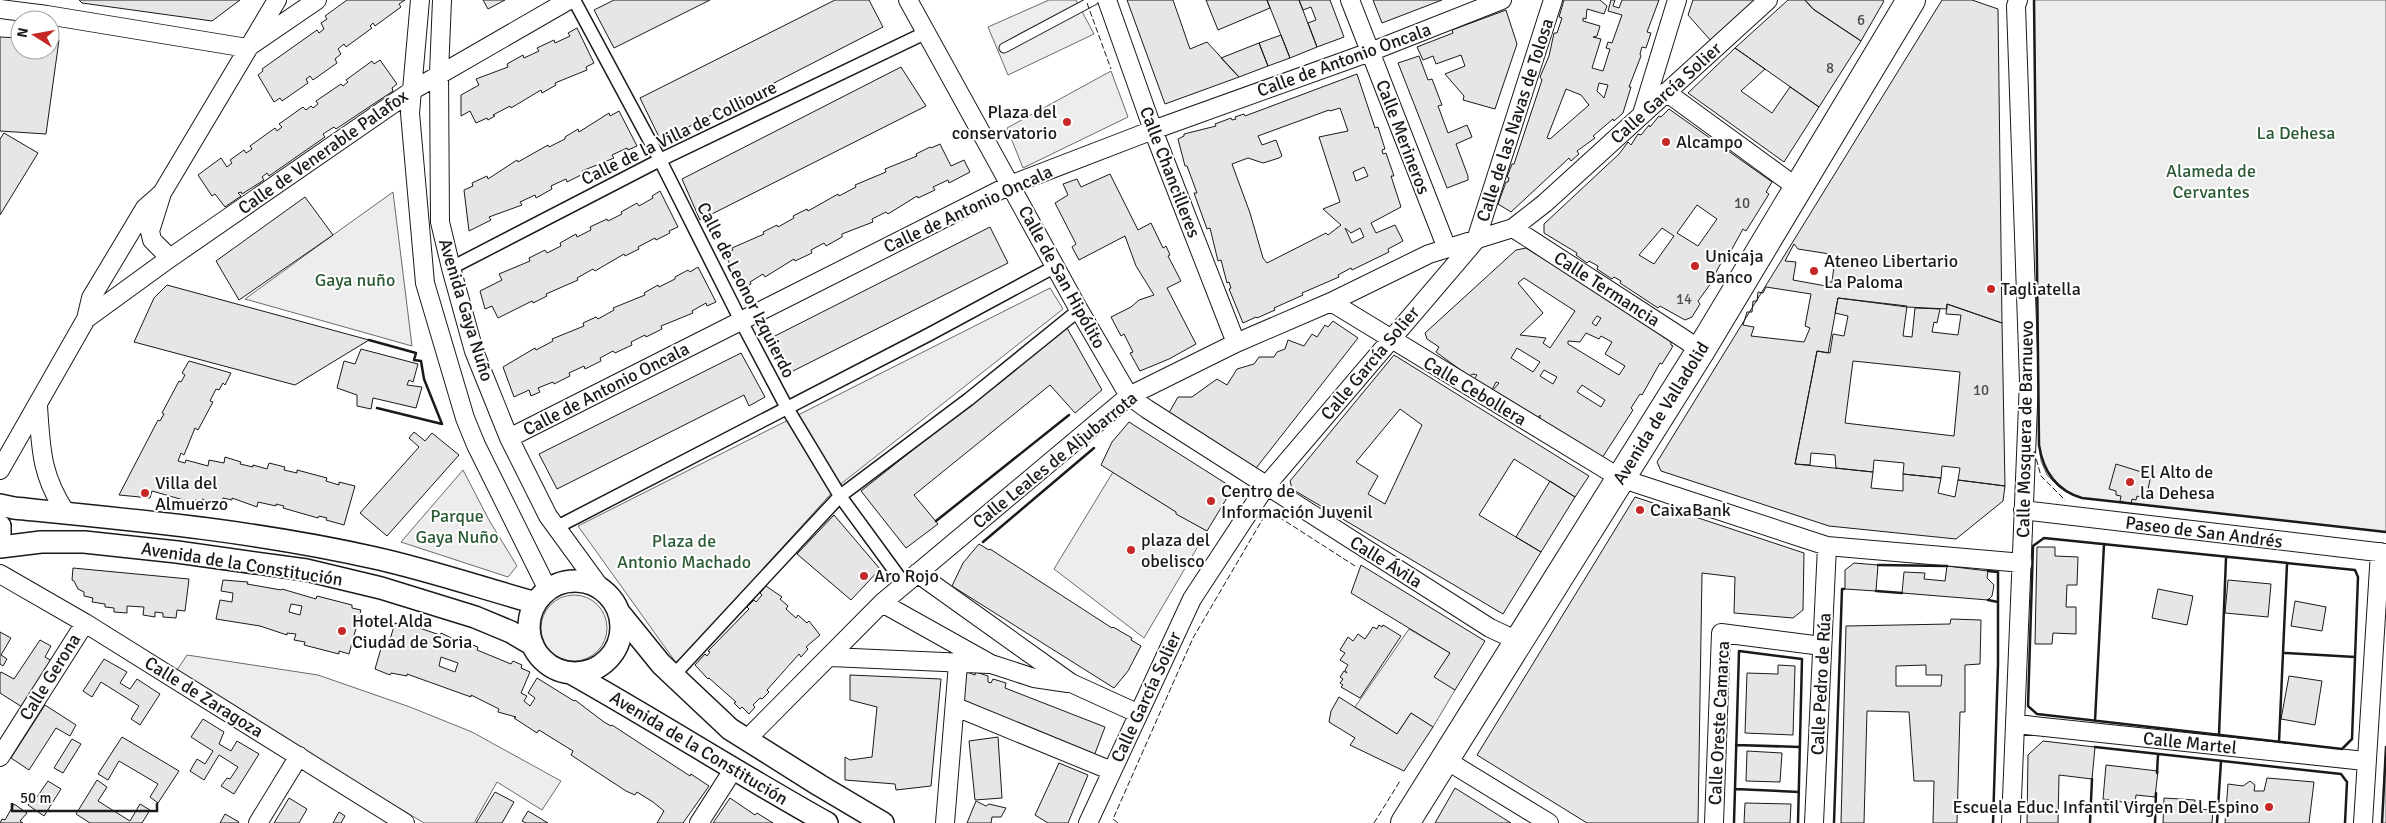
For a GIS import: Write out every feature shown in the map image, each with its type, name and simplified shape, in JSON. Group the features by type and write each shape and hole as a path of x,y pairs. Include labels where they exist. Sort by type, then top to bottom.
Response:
{"main road":[{"name":"Avenida de Valladolid","path":"1405,823 1701,350 1911,0"}],"street":[{"path":"170,258 152,240 150,231 162,193 277,0"},
{"path":"0,9 46,7 247,48 317,0"},
{"name":"Avenida Gaya Nuño","path":"420,0 410,113 425,283 465,418 542,596"},
{"name":"Avenida Gaya Nuño","path":"442,0 439,74 440,222 451,268 474,351 509,438 548,516 602,590"},
{"name":"Calle de Venerable Palafox","path":"86,319 170,258 413,90 569,0"},
{"name":"Calle de Leonor Izquierdo","path":"574,0 660,160 740,321 787,408 840,496 911,579"},
{"name":"Calle de San Hipólito","path":"908,0 1079,310 1129,396"},
{"name":"Calle Chancilleres","path":"1107,0 1153,130 1236,343"},
{"name":"Calle Merineros","path":"1350,0 1446,246"},
{"name":"Calle de Antonio Oncala","path":"509,438 1010,185 1153,130 1370,52 1502,0"},
{"path":"1642,114 1677,0"},
{"name":"Calle García Solier","path":"1088,823 1137,713 1192,599 1266,486 1476,240 1513,228 1545,203 1768,0"},
{"name":"Calle de las Navas de Tolosa","path":"1476,240 1547,2"},
{"name":"Calle Mosquera de Barnuevo","path":"2011,823 2029,381 2016,2"},
{"name":"Calle de la Villa de Collioure","path":"451,268 660,160 925,33"},
{"path":"1666,92 1799,189"},
{"path":"0,470 86,319 91,298 146,208 162,193"},
{"name":"Calle Termancia","path":"1513,228 1701,350"},
{"name":"Calle Leales de Aljubarrota","path":"746,740 882,603 1129,396 1236,343 1331,302 1446,246 1476,240"},
{"path":"557,527 1056,266"},
{"name":"Calle Cebollera","path":"1331,302 1620,478 1827,546 2023,563"},
{"path":"674,676 840,496 968,400 1079,310"},
{"name":"Calle Ávila","path":"1129,396 1146,409 1490,628 1520,642"},
{"path":"38,406 42,457 47,478 66,513"},
{"name":"Avenida de la Constitución","path":"0,505 197,526 306,544 542,596"},
{"name":"Paseo de San Andrés","path":"2023,510 2383,553"},
{"path":"0,526 0,534"},
{"name":"Avenida de la Constitución","path":"0,547 41,542 84,542 177,552 306,570 381,588 475,617 511,632 532,645"},
{"name":"Calle Pedro de Rúa","path":"1814,823 1827,546"},
{"path":"2362,823 2365,761 2383,553"},
{"name":"Calle de Zaragoza","path":"0,574 85,623 405,823"},
{"path":"911,579 1070,683 1137,713"},
{"path":"574,581 589,583 602,590 612,600 618,611 620,626 618,641 612,655 600,665 587,672 572,673 549,666 540,658 532,645 530,624 542,596 559,584 574,581"},
{"path":"882,603 991,664 1034,678 1070,683"},
{"name":"Avenida de la Constitución","path":"618,611 674,676 730,729 883,823"},
{"name":"Calle Gerona","path":"0,757 85,623"},
{"name":"Calle Oreste Camarca","path":"1714,823 1721,632 1822,646"},
{"path":"830,657 991,664"},
{"path":"945,823 958,664"},
{"name":"Avenida de la Constitución","path":"572,673 682,736 733,770 827,823"},
{"path":"956,706 1112,771"},
{"name":"Calle Martel","path":"2016,724 2365,761"},
{"path":"258,823 299,756"},
{"path":"1446,760 1549,823"},
{"path":"698,823 733,770"}],"lane":[{"path":"1004,48 1094,0"}],"shaded area":[{"path":"1049,0 1076,0 1094,34 1008,75 988,27"},
{"name":"Alameda de Cervantes","path":"2034,0 2386,0 2386,532 2082,498 2072,495 2059,487 2047,475 2041,461 2039,445"},
{"name":"Plaza del conservatorio","path":"1111,71 1128,117 1023,168 1007,128"},
{"name":"Gaya nuño","path":"393,192 412,346 245,299 333,235"},
{"name":"Plaza de Antonio Machado","path":"1050,288 1063,309 837,487 677,664 578,526"},
{"name":"Parque Gaya Nuño","path":"463,470 489,520 517,566 508,577 401,542"},
{"name":"plaza del obelisco","path":"1113,472 1207,531 1144,638 1054,569"},
{"path":"567,595 581,595 593,600 602,609 607,621 605,641 598,652 581,661 567,661 555,656 546,647 541,635 541,621 546,609 555,600"},
{"path":"1409,629 1450,653 1435,676 1455,690 1433,727 1411,713 1397,734 1355,707"},
{"path":"187,655 318,675 410,707 472,732 561,781 542,810 497,782 474,823 424,823 175,673"},
{"path":"2386,747 2386,823 2382,823 2383,798"}],"building":[{"path":"79,0 240,0 212,21 82,3"},
{"path":"347,0 405,0 399,4 401,7 375,26 373,23 370,26 372,28 346,47 344,44 338,49 341,54 335,59 337,63 313,80 310,76 306,79 308,83 282,101 280,98 274,102 258,75 263,71 262,69 317,30 319,33 324,29 321,23 327,19 325,16"},
{"path":"483,0 505,0 488,9"},
{"path":"614,0 710,0 614,48 594,10"},
{"path":"835,0 869,0 883,27 661,141 640,98"},
{"path":"1127,0 1173,0 1190,49 1207,42 1239,77 1165,104"},
{"path":"1206,0 1267,0 1270,8 1218,30"},
{"path":"1267,0 1299,0 1317,47 1290,58"},
{"path":"1299,0 1330,0 1344,37 1317,47 1308,23 1316,20 1311,7 1303,10"},
{"path":"1373,0 1442,0 1382,23"},
{"path":"1564,0 1600,0 1607,6 1604,14 1587,9 1586,19 1583,18 1583,21 1600,26 1597,36 1593,37 1601,39 1592,68 1603,71 1610,49 1606,48 1608,42 1612,43 1622,15 1608,11 1611,0 1615,0 1613,6 1619,8 1622,0 1659,0 1647,32 1651,33 1646,48 1642,47 1641,56 1629,87 1631,87 1623,113 1593,136 1595,138 1577,151 1579,154 1571,161 1569,158 1511,212 1498,204 1506,182 1508,182 1509,178 1507,177 1512,164 1514,164 1542,80 1540,77 1549,56 1554,33 1557,33 1562,18 1559,17","holes":["1599,83 1608,85 1604,98 1597,91","1566,89 1581,95 1589,105 1550,139 1547,138"]},
{"path":"1693,0 1758,0 1712,42 1688,15"},
{"path":"1788,0 1805,0 1813,9 1861,41 1819,107 1735,48"},
{"path":"1805,0 1884,1 1861,41 1813,9"},
{"path":"1942,0 1972,0 1998,9 2002,323 1947,304 1947,309 1907,307 1838,298 1828,353 1817,351 1795,464 1873,472 1871,488 1903,491 1903,474 1941,478 1938,493 1955,497 1958,480 2005,486 2003,501 1956,539 1829,526 1661,471 1657,462"},
{"path":"1506,10 1517,44 1495,109 1463,100 1464,96 1445,74 1465,66 1461,55 1436,64 1433,56 1423,60 1417,47 1453,33 1452,30"},
{"path":"577,28 594,63 586,67 587,70 555,83 556,85 542,93 541,90 511,108 510,106 493,115 495,116 488,120 487,118 476,123 470,111 461,116 461,95 479,85 476,79 508,67 507,64 523,55 524,58 539,51 537,48 554,40 555,43 570,36 568,33"},
{"path":"1281,35 1290,58 1268,66 1259,43"},
{"path":"0,37 10,38 10,60 56,60 46,134 0,131"},
{"path":"1259,43 1268,66 1239,77 1221,58"},
{"path":"1735,48 1765,69 1741,91 1772,113 1790,87 1819,107 1784,162 1688,93"},
{"path":"1419,56 1428,80 1432,79 1442,105 1438,106 1448,133 1467,125 1472,137 1456,144 1468,180 1447,188 1398,63"},
{"path":"380,60 397,84 392,88 393,91 336,129 334,127 323,134 325,137 269,176 267,173 262,177 264,180 242,194 241,192 238,193 241,196 225,207 215,194 212,196 198,175 221,158 227,167 232,163 230,160 244,150 246,153 252,149 250,146 275,128 277,131 282,127 279,124 303,107 306,110 311,106 313,108 318,104 316,101 341,84 343,86 348,82 346,80 372,61 374,64"},
{"path":"901,67 926,106 700,220 682,179"},
{"path":"1357,74 1375,128 1378,127 1385,149 1382,150 1383,154 1386,153 1394,176 1391,176 1401,207 1371,223 1376,233 1395,225 1403,241 1388,249 1389,252 1352,270 1351,268 1338,275 1339,277 1274,308 1275,310 1243,323 1229,289 1231,288 1229,282 1227,283 1221,260 1218,261 1210,228 1207,229 1194,193 1197,193 1187,166 1185,166 1178,139 1184,136 1184,134 1216,126 1215,124 1231,118 1232,120 1236,119 1235,117 1244,114 1245,116","holes":["1340,108 1348,131 1319,137 1340,202 1323,209 1341,225 1328,235 1326,233 1267,263 1263,258 1250,213 1232,164 1248,158 1263,163 1279,158 1282,156 1276,140 1262,145 1258,136","1364,167 1368,176 1356,181 1353,172","1345,228 1351,233 1360,228 1364,237 1352,243"]},
{"path":"1669,109 1772,182 1766,192 1769,194 1746,231 1743,229 1727,258 1724,258 1716,272 1717,275 1698,301 1700,304 1692,317 1685,320 1660,306 1658,308 1620,283 1621,281 1614,277 1612,279 1597,269 1598,266 1589,261 1587,263 1576,255 1577,253 1544,233 1544,224 1619,154 1628,142 1631,145 1638,134 1641,135 1659,116 1661,117","holes":["1697,205 1717,219 1698,246 1677,233","1662,228 1674,236 1654,264 1639,255"]},
{"path":"619,111 637,146 628,150 627,148 612,155 614,158 582,171 583,174 567,182 566,179 551,186 552,189 536,198 535,195 520,202 522,205 489,217 491,220 469,231 464,190 473,186 472,183 487,176 488,179 517,160 518,162 548,145 549,147 565,139 565,137 578,129 579,132 609,113 610,116"},
{"path":"4,133 38,153 0,215 0,139"},
{"path":"940,144 951,166 964,160 970,172 949,183 948,180 933,187 935,190 918,198 917,196 888,214 886,212 872,219 873,222 842,234 842,237 826,246 824,243 811,250 812,253 795,261 794,259 765,277 763,274 742,289 725,254 733,250 732,248 764,234 763,232 777,225 778,227 807,209 808,211 838,194 839,196 856,187 855,185 886,172 885,169"},
{"path":"1110,174 1138,230 1151,223 1163,248 1166,246 1170,255 1168,256 1181,281 1167,288 1196,344 1169,359 1140,371 1130,353 1133,352 1124,334 1121,336 1111,317 1131,307 1139,300 1154,295 1136,266 1125,236 1079,260 1072,247 1076,244 1055,203 1068,195 1063,184 1077,179 1081,187"},
{"path":"660,191 678,227 669,231 670,233 656,240 655,238 638,247 639,249 625,256 624,254 595,271 593,269 577,278 578,280 546,294 547,296 533,303 532,301 498,318 492,306 485,309 480,291 502,280 499,274 530,261 529,258 545,250 547,253 561,246 560,243 576,234 577,237 591,230 590,227 607,219 608,221 622,214 621,212 637,203 639,206 653,198 652,196"},
{"path":"305,197 333,235 239,300 216,261"},
{"path":"990,227 1008,263 785,375 767,340"},
{"name":"Ateneo Libertario La Paloma","path":"1794,244 1798,249 1830,254 1831,258 1835,258 1832,282 1828,282 1826,286 1793,280 1796,262 1785,261"},
{"path":"1526,248 1558,268 1564,267 1580,277 1582,283 1592,289 1593,287 1614,304 1615,302 1633,313 1632,316 1671,342 1673,346 1662,364 1660,363 1642,395 1640,394 1631,408 1633,410 1602,458 1540,419 1540,415 1538,418 1493,390 1499,383 1496,382 1492,390 1474,379 1477,375 1469,376 1436,352 1439,347 1427,339 1425,333 1516,250","holes":["1524,278 1575,311 1550,348 1543,343 1546,338 1520,335 1543,313 1518,283","1597,316 1601,318 1596,326 1592,323","1586,333 1599,339 1601,336 1612,342 1605,354 1625,366 1619,375 1568,344 1568,341 1580,342","1517,348 1540,362 1533,372 1511,358","1544,370 1557,377 1553,384 1540,376","1582,385 1605,400 1601,407 1577,392"]},
{"path":"698,267 716,302 707,306 706,303 692,311 693,313 661,326 662,329 646,337 645,335 631,342 632,345 615,353 613,351 600,358 601,361 585,369 584,366 569,373 570,376 554,384 553,382 538,388 540,392 531,396 529,390 514,397 503,367 535,348 536,350 553,341 552,339 584,326 583,323 596,317 598,319 614,310 613,308 645,295 644,293 658,285 659,287 688,270 690,272"},
{"path":"167,285 369,340 295,385 134,342 154,298"},
{"path":"1766,287 1811,294 1805,326 1810,328 1804,342 1751,336 1754,327 1743,325 1747,312 1752,312 1753,301 1757,301 1758,292 1763,293"},
{"path":"1838,298 1907,306 1903,336 1912,337 1915,308 1940,309 1937,323 1934,322 1932,332 1958,335 1961,315 1946,314 1947,304 2002,323 2005,486 1958,480 1960,468 1942,466 1941,478 1903,474 1904,463 1874,460 1873,472 1836,468 1835,455 1811,453 1810,465 1795,464 1817,351 1830,353 1833,334 1844,336 1848,316 1835,313","holes":["1853,361 1960,372 1954,436 1845,423"]},
{"path":"1333,321 1358,338 1253,472 1166,418 1178,397 1192,397 1217,379 1227,385 1237,369 1254,364 1259,357 1274,357 1277,352 1285,349 1288,340 1304,346 1312,334 1317,337 1325,325 1328,327"},
{"path":"1067,328 1102,390 1075,413 1050,385 914,495 938,524 906,548 861,491"},
{"path":"361,349 418,364 413,382 409,380 407,385 422,387 416,408 373,398 371,409 357,406 357,395 337,388 344,361 355,364"},
{"path":"741,353 765,397 749,406 744,395 557,489 539,454"},
{"path":"1394,355 1589,476 1575,497 1514,459 1479,515 1541,552 1503,614 1292,489 1290,481","holes":["1400,409 1422,425 1385,504 1368,494 1378,476 1356,462"]},
{"path":"189,361 231,373 225,385 223,383 219,390 216,389 210,401 213,402 198,430 195,428 184,455 181,453 178,461 185,463 186,460 208,466 209,460 224,463 225,457 241,462 240,464 267,469 269,463 285,467 284,470 297,473 297,470 327,478 326,481 339,485 339,482 355,486 344,525 326,520 327,518 319,516 318,518 283,508 284,506 276,504 276,506 258,502 257,507 232,498 232,500 223,498 221,504 202,499 202,502 195,500 194,503 152,491 150,498 119,495 158,420 160,421 164,414 162,413 179,381 181,382 185,375 182,373"},
{"path":"1129,422 1233,488 1207,531 1176,514 1176,512 1101,465 1112,442"},
{"path":"414,432 425,441 432,433 459,455 387,536 360,513 419,447 409,438"},
{"name":"El Alto de la Dehesa","path":"2116,464 2151,475 2146,499 2137,496 2136,500 2132,499 2131,504 2120,501 2121,496 2116,495 2116,491 2109,489"},
{"path":"1550,481 1575,497 1541,552 1516,537"},
{"path":"1635,497 1804,553 1803,610 1793,618 1734,613 1735,577 1702,573 1698,823 1587,823 1477,755"},
{"path":"834,515 880,569 851,600 797,554"},
{"path":"979,544 990,549 1112,628 1132,638 1131,640 1141,646 1128,671 1114,688 952,586 963,563"},
{"path":"2037,547 2055,547 2055,556 2078,557 2077,585 2067,585 2066,607 2076,607 2076,634 2053,633 2052,644 2035,644"},
{"path":"1854,563 1878,565 1876,591 1845,589 1845,570"},
{"path":"1361,565 1485,641 1455,690 1434,677 1450,653 1351,593"},
{"path":"1947,566 1988,571 1987,578 1994,585 1992,596 1988,600 1902,593 1904,572 1925,573 1924,579 1945,581"},
{"path":"73,568 189,579 185,611 177,610 176,618 163,617 163,613 155,612 155,617 143,615 144,607 127,606 127,613 114,612 114,608 92,602 93,598 84,596 84,592 78,589 72,580"},
{"path":"223,580 248,582 247,584 282,589 316,599 317,596 352,605 352,608 361,610 349,654 339,651 339,654 304,645 305,642 294,640 296,634 287,633 287,635 260,626 216,619 220,600 232,602 233,593 221,591","holes":["291,604 302,606 300,615 289,612"]},
{"path":"2228,580 2271,584 2268,617 2225,613"},
{"path":"766,586 782,597 780,599 788,606 786,609 796,618 798,615 807,623 809,621 820,635 806,647 808,649 801,657 799,654 767,690 769,692 753,705 755,707 749,714 742,707 740,709 734,703 736,702 708,679 695,665 705,654 707,656 710,652 708,651 749,609 747,607 754,600 756,602"},
{"path":"2158,589 2193,596 2187,625 2152,618"},
{"path":"2295,601 2326,607 2322,631 2291,626"},
{"path":"1951,619 1981,620 1980,664 1965,665 1965,712 1960,712 1957,823 1933,823 1934,781 1914,781 1909,712 1867,711 1864,823 1841,823 1846,626 1950,624","holes":["1926,665 1926,675 1942,675 1941,686 1896,686 1896,666"]},
{"path":"402,622 440,635 441,633 468,646 469,644 478,647 477,650 511,664 513,661 522,665 521,668 530,672 521,693 527,696 524,701 530,706 535,698 528,693 537,678 575,700 604,722 612,725 690,776 691,774 709,786 683,823 657,823 664,811 653,802 637,792 635,795 626,791 571,755 573,751 539,730 537,733 514,718 516,717 498,712 499,709 471,695 471,697 407,674 407,676 391,673 390,675 375,669 382,645 388,646 395,623 402,625","holes":["441,657 458,663 455,672 439,666"]},
{"path":"1379,625 1382,627 1383,625 1401,636 1360,698 1341,687 1343,685 1340,683 1343,679 1340,677 1344,671 1347,673 1345,670 1348,665 1340,660 1345,653 1340,650 1348,637 1353,641 1358,634 1365,639 1373,627 1377,629"},
{"path":"0,632 11,638 1,655 7,659 3,666 0,664"},
{"path":"40,640 51,646 45,657 52,661 22,707 0,693 0,674 1,672 14,679"},
{"path":"104,659 127,672 120,683 130,689 137,679 160,694 140,725 131,719 139,706 101,682 92,697 83,691"},
{"path":"1778,665 1795,666 1793,735 1745,733 1747,673 1778,674"},
{"path":"967,672 975,675 976,672 988,676 988,682 991,683 993,679 1006,683 1005,688 1105,727 1094,756 959,704"},
{"path":"850,675 941,679 931,786 896,790 895,784 845,780 845,757 850,760 872,757 877,707 850,700"},
{"path":"2289,676 2322,681 2315,725 2281,719"},
{"path":"1339,697 1397,734 1411,713 1433,727 1404,771 1350,745 1355,738 1329,722 1331,711"},
{"path":"45,705 76,725 70,736 56,728 29,770 11,758"},
{"path":"203,719 224,732 219,744 231,751 237,741 259,754 234,794 221,786 227,778 230,779 238,767 219,755 204,780 190,771 197,759 205,764 213,751 191,737"},
{"path":"122,737 179,771 158,803 150,797 158,784 119,761 108,780 98,774"},
{"path":"998,737 1002,798 975,800 969,741"},
{"path":"72,739 81,744 63,773 54,768"},
{"path":"2043,741 2095,747 2092,779 2059,775 2058,823 2027,823 2028,755"},
{"path":"1747,751 1782,753 1780,782 1746,781"},
{"path":"1059,763 1088,775 1068,823 1048,823 1035,815"},
{"path":"2106,765 2158,771 2155,797 2136,795 2135,804 2103,799"},
{"name":"Escuela Educ. Infantil Virgen Del Espino","path":"2267,778 2314,782 2309,823 2225,823 2228,784 2243,786 2250,781 2255,785 2254,791 2264,791"},
{"path":"97,780 107,787 98,801 130,821 140,804 150,810 142,823 90,823 76,814"},
{"path":"48,781 61,789 44,816 28,805 35,796 37,797"},
{"path":"1455,788 1511,823 1435,823"},
{"path":"495,792 514,802 502,823 476,823"},
{"path":"289,798 307,809 299,823 274,823"},
{"path":"730,798 755,815 757,813 773,823 713,823"},
{"path":"2164,798 2195,800 2194,809 2213,810 2212,823 2163,823"},
{"path":"976,801 986,806 989,804 1006,808 1001,817 992,817 991,823 967,823"},
{"path":"1745,803 1791,804 1790,823 1744,823"},
{"path":"14,804 27,813 20,821 23,823 0,823 2,819 5,820"},
{"path":"528,811 548,823 526,823 522,821"},
{"path":"339,812 345,816 341,823 333,823"},
{"path":"225,814 239,822 220,823"}],"fence":[{"path":"1087,3 1111,69"},
{"path":"2034,451 2041,476 2065,500"},
{"path":"1118,823 1113,819 1193,638 1268,510 1355,566"},
{"path":"1374,823 1400,781"}],"wall":[{"path":"2034,0 2039,445 2047,471 2064,490 2082,498 2386,532"},
{"path":"369,340 416,353 414,360 421,361 424,379 442,424 377,408"},
{"path":"936,521 1069,415"},
{"path":"983,542 1094,448"},
{"path":"2044,538 2355,570 2358,577 2352,739 2342,749 2037,714 2028,706 2033,546 2044,538"},
{"path":"2095,721 2104,544"},
{"path":"2219,735 2226,558"},
{"path":"2279,742 2287,564"},
{"path":"1878,565 1947,566"},
{"path":"1988,571 1998,572 1998,664 1993,823"},
{"path":"1834,823 1842,589 1844,589"},
{"path":"1876,591 1902,593"},
{"path":"1988,600 1998,602"},
{"path":"1734,823 1739,651 1802,659 1798,823"},
{"path":"2285,653 2355,657"},
{"path":"1736,745 1800,747"},
{"path":"2095,747 2341,774 2347,782 2345,823"},
{"path":"2382,823 2386,747"},
{"path":"2157,773 2158,755"},
{"path":"2217,823 2221,761"},
{"path":"2090,823 2092,779"},
{"path":"1735,789 1799,792"},
{"path":"2155,823 2156,793"}],"place":[{"name":"Plaza del conservatorio","path":"1067,122"},
{"name":"Alcampo","path":"1666,142"},
{"name":"Unicaja Banco","path":"1695,266"},
{"name":"Ateneo Libertario La Paloma","path":"1814,271"},
{"name":"Tagliatella","path":"1991,289"},
{"name":"El Alto de la Dehesa","path":"2130,482"},
{"name":"Villa del Almuerzo","path":"145,493"},
{"name":"Centro de Información Juvenil","path":"1211,501"},
{"name":"CaixaBank","path":"1640,510"},
{"name":"plaza del obelisco","path":"1131,550"},
{"name":"Aro Rojo","path":"864,576"},
{"name":"Hotel Alda Ciudad de Soria","path":"342,631"},
{"name":"Escuela Educ. Infantil Virgen Del Espino","path":"2269,807"}],"park label":[{"name":"La Dehesa","path":"2296,133"}]}
